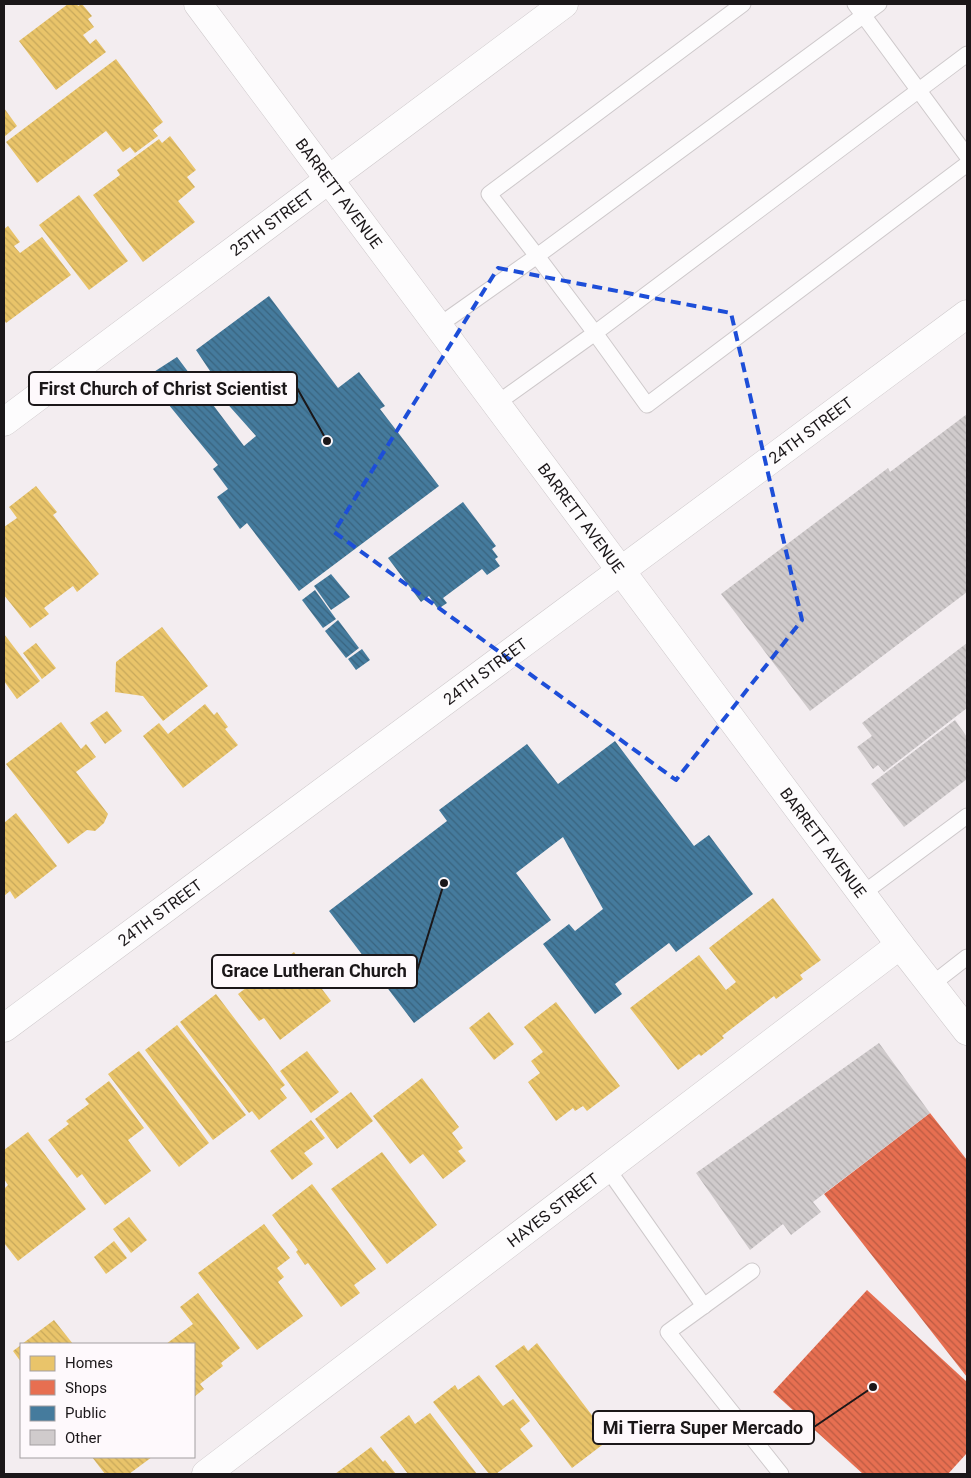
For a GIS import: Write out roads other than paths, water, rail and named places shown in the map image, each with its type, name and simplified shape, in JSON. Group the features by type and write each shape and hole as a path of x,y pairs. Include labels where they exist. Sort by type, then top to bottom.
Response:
{"street":[{"name":"BARRETT AVENUE","path":"198,4 900,945 967,1031"},
{"name":"25TH STREET","path":"4,422 564,4"},
{"name":"24TH STREET","path":"4,1028 967,314"},
{"name":"HAYES STREET","path":"206,1474 900,945"}],"lane":[{"path":"743,4 489,194 647,404 967,164"},
{"path":"438,326 537,256 859,10 879,4"},
{"path":"859,10 967,156"},
{"path":"496,404 595,333 967,54"},
{"path":"862,894 967,816"},
{"path":"931,985 967,956"},
{"path":"607,1168 704,1306"},
{"path":"752,1271 668,1332 781,1474"}],"place":[{"name":"First Church of Christ Scientist","path":"327,441"},
{"name":"Grace Lutheran Church","path":"444,883"},
{"name":"Mi Tierra Super Mercado","path":"873,1387"}]}
